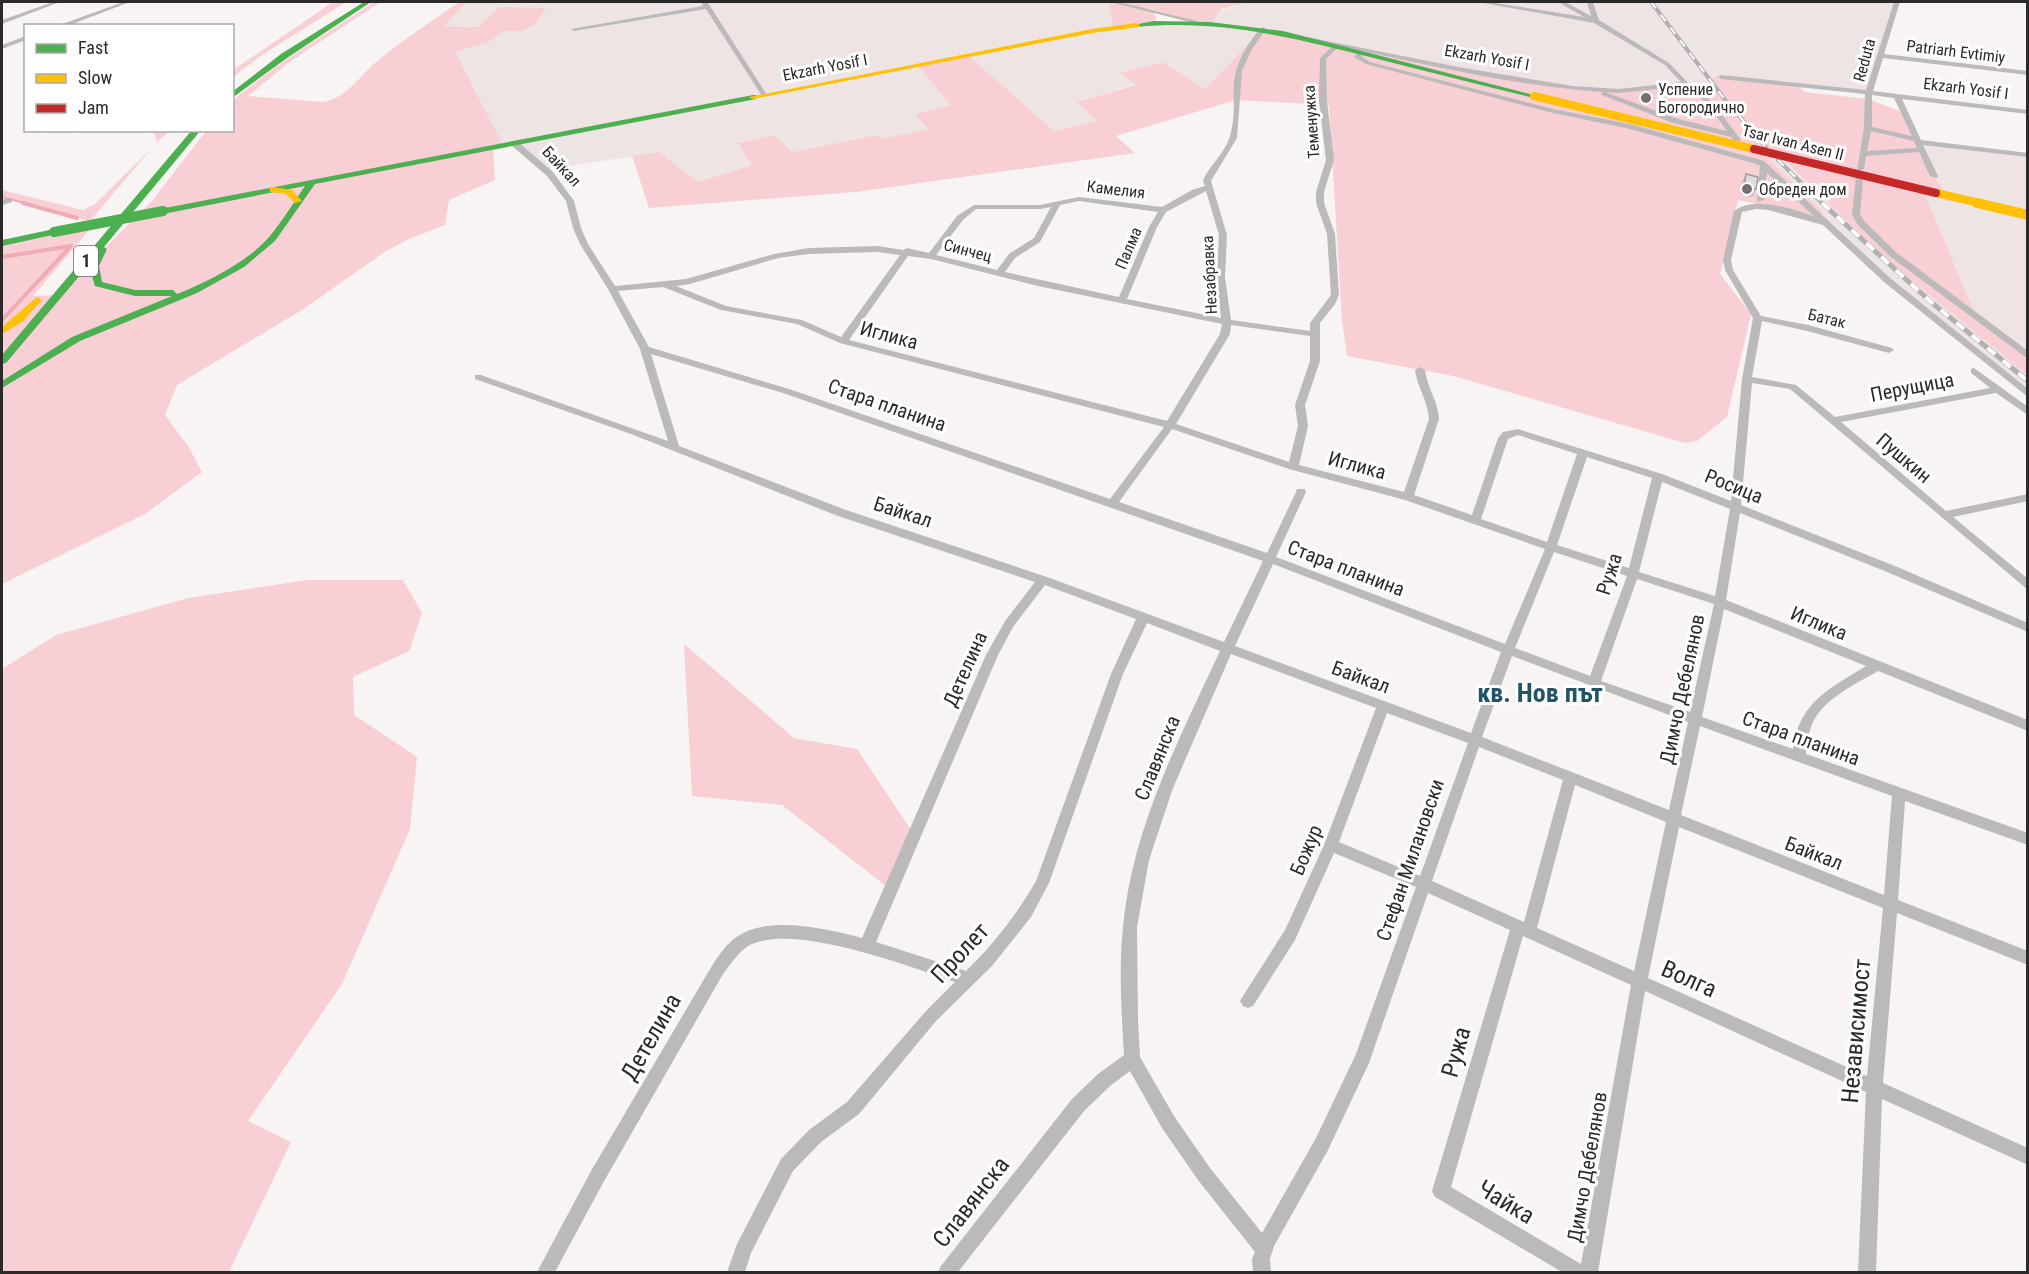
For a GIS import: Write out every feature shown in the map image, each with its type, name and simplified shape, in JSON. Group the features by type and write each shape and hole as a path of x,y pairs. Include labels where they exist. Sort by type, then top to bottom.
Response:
{"main road":[{"path":"234,94 284,56 368,2"},
{"name":"Ekzarh Yosif I","path":"2,243 1081,33 1152,15 1263,29 1338,47"},
{"name":"Tsar Ivan Asen II","path":"1338,47 1457,73 1534,96 2028,215"},
{"path":"2,331 23,315 176,148 195,132"},
{"name":"1","path":"2,361 195,132"},
{"path":"171,161 166,173 97,255 93,263 93,273 98,284 115,291 140,295 165,294 190,290 224,276"},
{"path":"2,386 32,363 78,336 202,288 224,276 258,253 312,182"},
{"path":"273,190 289,192 298,201"}],"street":[{"path":"2,22 57,2"},
{"path":"66,24 127,2"},
{"path":"1113,2 1152,15"},
{"path":"1481,2 1596,21"},
{"path":"1561,2 1667,64 1686,84 1710,103 1735,137 1676,121 1598,91"},
{"path":"1590,2 1596,21"},
{"name":"Reduta","path":"1860,169 1868,128 1869,92 1897,2"},
{"path":"574,29 706,4 764,95"},
{"path":"1208,188 1209,175 1222,160 1233,136 1239,69 1251,45 1263,29"},
{"name":"Ekzarh Yosif I","path":"1283,33 1457,73 1545,85 1619,91 1686,84"},
{"path":"2,47 24,39"},
{"name":"Теменужка","path":"1314,334 1315,323 1335,295 1331,234 1320,203 1320,192 1328,171 1329,160 1323,101 1323,58 1338,47"},
{"path":"1359,53 1357,57 1368,63 1552,111 1634,128 1743,157 1764,165"},
{"name":"Patriarh Evtimiy","path":"1881,56 2028,73"},
{"name":"Ekzarh Yosif I","path":"1721,77 1869,92 2028,112"},
{"path":"1897,96 1934,176"},
{"path":"1868,128 1917,140 2028,155"},
{"name":"Байкал","path":"514,143 550,174 570,201 584,244 645,349 675,448"},
{"path":"1863,154 1922,150"},
{"path":"1751,153 1887,280 2028,394"},
{"path":"1760,200 1764,165"},
{"path":"1859,179 1856,214 1875,237 1926,282 2028,356"},
{"name":"Камелия","path":"931,256 960,218 974,207 1040,207 1079,199 1163,210 1195,192 1208,188"},
{"name":"Незабравка","path":"1113,503 1170,426 1225,334 1226,322 1221,277 1223,235 1208,188"},
{"path":"999,274 1012,256 1037,240 1057,203"},
{"path":"1758,318 1729,270 1727,260 1738,211 1748,207 1781,211 1828,224"},
{"name":"Палма","path":"1123,299 1153,227 1163,210"},
{"name":"Синчец","path":"612,289 664,284 716,275 777,256 809,251 845,249 907,251 999,274 1226,322 1314,334"},
{"path":"843,341 907,251"},
{"name":"Иглика","path":"664,284 724,308 799,322 843,341 1170,426 1293,466 1408,497 1720,602 2028,726"},
{"name":"Батак","path":"1758,318 1808,328 1889,350"},
{"name":"Димчо Дебелянов","path":"1589,1272 1639,983 1720,602 1737,506 1748,380 1758,318"},
{"path":"1293,466 1303,426 1300,405 1315,361 1314,334"},
{"name":"Стара планина","path":"645,349 786,391 1113,503 1270,559 1594,683 2028,839"},
{"path":"1408,497 1434,419 1434,411 1424,388 1420,370"},
{"path":"1974,371 2028,412"},
{"name":"Байкал","path":"478,377 675,448 842,513 1043,580 1475,740 2028,958"},
{"name":"Пушкин","path":"1748,380 1793,387 2028,586"},
{"name":"Перущица","path":"1832,421 1999,390"},
{"name":"Росица","path":"1475,521 1503,438 1507,434 1518,432 1658,476 1737,506 2028,628"},
{"name":"Стефан Милановски","path":"1262,1272 1261,1259 1264,1249 1322,1144 1363,1057 1475,740 1508,651 1551,547 1583,453"},
{"name":"Ружа","path":"1594,683 1633,574 1658,476"},
{"name":"Славянска","path":"1264,1249 1204,1174 1168,1122 1132,1059 1128,994 1129,962 1137,882 1167,784 1227,648 1301,492"},
{"path":"1944,515 2028,497"},
{"name":"Детелина","path":"866,948 992,656 1009,624 1043,580"},
{"name":"Пролет","path":"736,1272 743,1250 788,1166 815,1137 853,1108 932,1016 987,961 1026,912 1042,883 1117,674 1143,618"},
{"path":"1799,758 1803,729 1810,715 1827,699 1875,666"},
{"name":"Божур","path":"1248,1001 1290,935 1331,845 1383,706"},
{"name":"Ружа","path":"1440,1191 1524,930 1570,777"},
{"name":"Независимост","path":"1867,1272 1874,1088 1899,794"},
{"name":"Волга","path":"1331,845 1424,884 2028,1158"},
{"name":"Детелина","path":"546,1272 603,1167 718,969 733,949 749,938 770,933 797,933 866,948 969,979"},
{"name":"Славянска","path":"946,1272 1078,1105 1104,1080 1132,1059"},
{"name":"Чайка","path":"1440,1191 1578,1272"}],"shaded area":[{"path":"333,2 346,2 262,55 234,76 234,69"},
{"path":"374,2 381,2 292,60 248,96 323,102 331,100 345,92 395,47 459,2 467,2 444,26 478,27 499,7 546,8 536,24 522,31 504,31 489,42 455,52 503,145 493,147 495,180 449,200 445,225 386,251 302,310 177,385 165,415 188,446 202,472 145,514 2,584 2,243 85,226 91,228 33,296 57,295 152,201 205,132 234,132 234,101 284,61"},
{"path":"467,2 1109,2 1113,27 1182,21 1252,2 1897,2 1869,92 1709,78 1714,84 1686,84 1619,91 1545,85 1264,29 1205,89 1163,62 1121,73 1136,84 1078,102 1097,121 1053,131 969,56 919,66 952,105 916,114 928,129 881,139 877,135 792,152 774,136 739,142 752,165 698,182 659,152 545,170 514,143 503,145 454,52 489,42 504,31 522,31 536,24 499,7 478,27 444,26"},
{"path":"1109,2 1252,2 1221,9 1212,23 1194,21 1151,9 1156,17 1155,21 1113,27"},
{"path":"1263,29 1421,62 1598,91 1713,84 1709,78 1721,77 1798,84 1804,92 1868,99 1905,113 1934,176 1947,196 1923,190 1977,319 2027,356 2027,375 1888,261 1780,156 1762,152 1823,212 1820,217 1738,200 1720,274 1751,314 1727,417 1697,441 1685,443 1453,376 1347,356 1342,321 1329,105 1236,100 1116,136 1135,153 856,192 649,208 632,156 659,152 698,182 752,165 738,143 774,135 792,152 877,135 881,139 928,129 915,114 951,105 918,66 969,56 1054,131 1096,121 1077,102 1136,85 1120,73 1163,62 1205,89"},
{"path":"154,132 169,132 157,142"},
{"path":"1918,142 2027,155 2027,356 1977,319 1922,190 1934,176"},
{"path":"152,148 90,221 2,197 2,190 83,210 95,204"},
{"path":"1761,151 1780,156 1888,261 2027,375 2027,394 1947,330 1820,217 1823,212"},
{"path":"307,580 403,580 422,613 409,651 353,677 354,715 417,757 410,829 342,984 248,1121 291,1142 229,1272 2,1272 2,669 56,635 188,598"},
{"path":"684,644 794,738 857,749 915,836 891,890 782,805 692,796"}],"building":[{"path":"1746,174 1758,177 1756,189 1744,187"}],"waterway":[{"path":"2,197 28,204"},
{"path":"23,203 77,218"},
{"path":"2,257 71,246 2,320"}],"railway":[{"path":"1651,2 1726,101 1766,147"},
{"path":"1778,160 1823,204"},
{"path":"1822,203 1931,302 2028,381"}],"traffic: fast":[{"path":"234,94 284,56 368,2"},
{"path":"1136,25 1210,24 1283,33 1534,96"},
{"path":"163,211 753,97"},
{"path":"2,361 195,132"},
{"path":"2,385 76,339 193,291 241,265 272,239 312,182"},
{"path":"54,232 163,211"},
{"path":"2,243 54,232"},
{"path":"102,249 94,266 98,284 135,293 173,293"}],"traffic: slow":[{"path":"753,97 1092,31 1136,25"},
{"path":"1534,96 1754,149"},
{"path":"273,190 289,192 298,201"},
{"path":"1936,193 2028,215"},
{"path":"2,331 18,320 37,300"}],"traffic: jam":[{"path":"1754,149 1936,193"}],"place":[{"name":"Успение Богородично","path":"1646,98"},
{"name":"Обреден дом","path":"1747,189"}],"district":[{"name":"кв. Нов път","path":"1540,693"}]}
